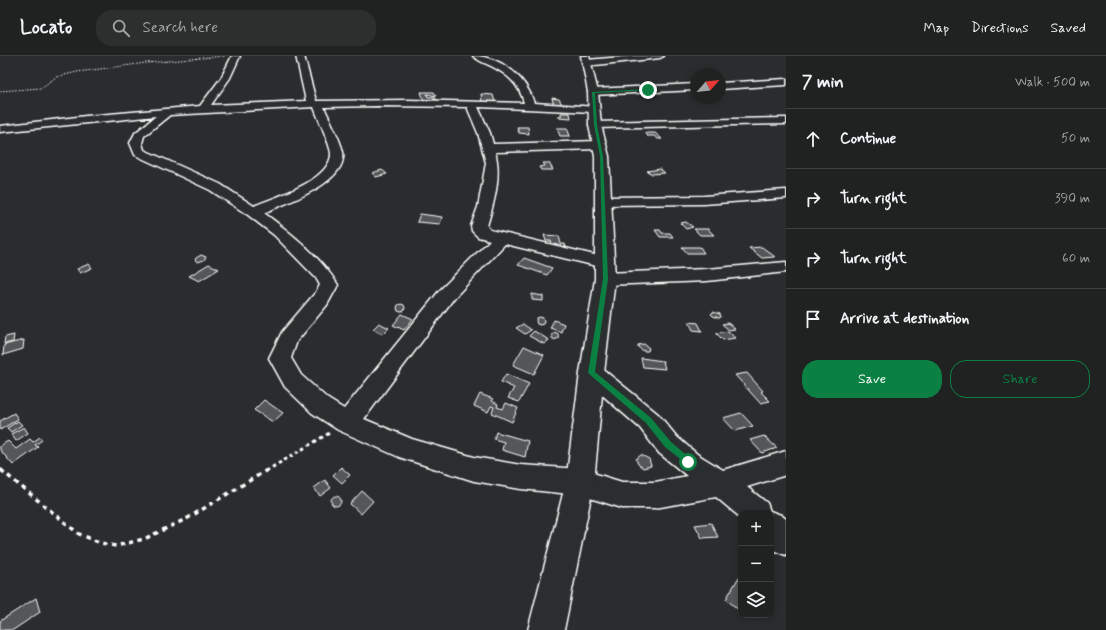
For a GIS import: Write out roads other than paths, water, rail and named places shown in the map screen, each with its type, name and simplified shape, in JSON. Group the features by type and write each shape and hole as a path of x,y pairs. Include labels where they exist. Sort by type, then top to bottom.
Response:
{"main road":[{"path":"546,630 580,482 605,271 602,156 586,59"}],"street":[{"path":"203,108 225,78 236,56"},
{"path":"253,212 322,180 332,170 336,162 337,153 301,68 300,56"},
{"path":"477,56 514,75 526,89 530,106"},
{"path":"586,59 660,56"},
{"path":"726,86 786,82"},
{"path":"489,148 596,118 690,89"},
{"path":"0,129 203,108 315,104 471,104 530,106 596,118 786,121"},
{"path":"471,104 484,133 492,164 485,207 479,226 480,231 484,234 605,271 707,275 786,268"},
{"path":"166,113 139,135 136,143 139,152 215,187 253,212 280,232 323,275 329,285 314,310 288,339 280,358 293,381 320,406 347,423 408,448 474,469 521,477 580,482 622,495 655,494 720,483 786,463"},
{"path":"603,201 704,200 786,194"},
{"path":"347,423 447,294 501,238"},
{"path":"592,373 648,420 668,444 688,462 720,483 753,510"},
{"path":"774,528 786,540"}]}
